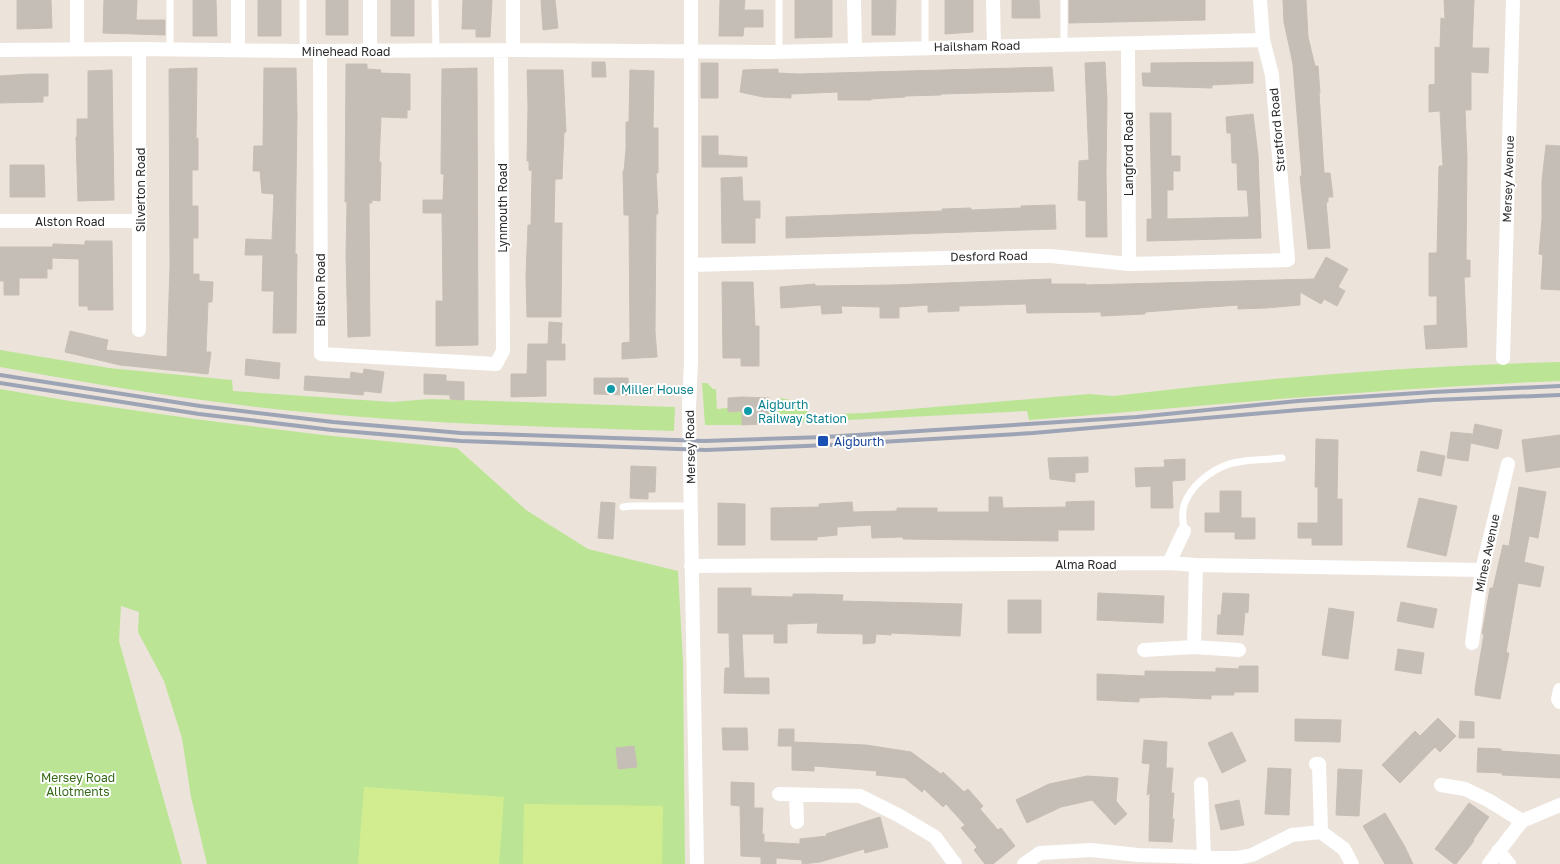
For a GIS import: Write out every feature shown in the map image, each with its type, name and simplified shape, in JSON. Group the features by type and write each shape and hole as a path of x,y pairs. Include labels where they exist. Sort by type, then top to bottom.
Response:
{"street":[{"path":"77,0 77,49"},
{"path":"238,0 238,50"},
{"path":"370,0 370,50"},
{"name":"Lynmouth Road","path":"496,364 502,351 507,50 514,0"},
{"name":"Mersey Road","path":"691,0 689,408 697,864"},
{"path":"854,0 855,49"},
{"path":"993,0 994,46"},
{"name":"Stratford Road","path":"1260,0 1263,40 1272,75 1288,260"},
{"name":"Mersey Avenue","path":"1503,358 1513,0"},
{"name":"Hailsham Road","path":"692,52 780,52 1263,40"},
{"name":"Langford Road","path":"1128,44 1128,264"},
{"name":"Silverton Road","path":"140,49 140,330"},
{"name":"Minehead Road","path":"0,50 692,52"},
{"name":"Bilston Road","path":"320,50 320,354 496,364"},
{"name":"Alston Road","path":"0,221 140,221"},
{"name":"Desford Road","path":"691,265 1017,256 1051,256 1128,264 1288,260"},
{"name":"Mines Avenue","path":"1472,643 1482,570 1508,464"},
{"path":"1169,563 1184,531"},
{"name":"Alma Road","path":"691,566 1169,563 1482,570"},
{"path":"1194,647 1196,565"},
{"path":"1144,650 1194,647 1239,650"},
{"path":"1560,690 1558,698 1560,702"},
{"path":"1316,764 1319,764 1321,832"},
{"path":"1201,784 1204,856"},
{"path":"1441,785 1465,789 1488,800 1522,821"},
{"path":"779,794 860,796 898,814 935,837 955,864"},
{"path":"796,794 797,822"},
{"path":"1489,864 1522,821 1560,804"},
{"path":"1024,864 1040,853 1091,850 1138,855 1237,858 1252,855 1292,835 1321,832 1344,849 1352,864"},
{"path":"1498,851 1509,864"}],"lane":[{"path":"170,0 170,49"},
{"path":"302,51 303,0"},
{"path":"435,0 436,50"},
{"path":"779,0 780,52"},
{"path":"925,0 925,48"},
{"path":"1064,0 1064,44"},
{"path":"1184,531 1182,515 1186,500 1198,483 1215,470 1237,462 1282,458"},
{"path":"624,508 632,506 691,506"}],"green space":[{"path":"0,350 109,368 232,380 233,391 392,402 430,399 675,407 674,431 437,422 319,413 202,400 0,367"},
{"path":"1560,362 1560,381 1360,393 1029,420 1027,411 768,424 768,410 780,410 780,398 806,403 808,415 864,413 1089,394 1113,396 1336,374 1448,366"},
{"path":"702,383 707,383 713,389 716,389 717,409 728,408 728,412 742,411 742,425 705,425"},
{"name":"Mersey Road Allotments","path":"0,389 195,419 323,435 457,448 526,510 588,549 678,571 683,662 685,864 207,864 191,797 182,738 164,681 138,632 139,612 121,606 119,641 182,864 0,864"},
{"path":"364,787 504,797 499,864 358,864"},
{"path":"524,804 663,806 662,864 523,864"}],"building":[{"path":"17,0 51,0 52,28 17,29"},
{"path":"104,0 137,0 136,20 165,20 165,35 103,33"},
{"path":"193,0 216,0 217,36 193,36"},
{"path":"258,0 281,0 281,36 258,36"},
{"path":"326,0 348,0 348,35 326,35"},
{"path":"391,0 414,0 414,36 391,36"},
{"path":"463,0 492,0 490,37 476,37 476,29 462,29"},
{"path":"541,0 555,0 558,28 543,30"},
{"path":"720,0 745,0 744,10 763,10 763,27 744,27 743,36 719,36"},
{"path":"795,0 832,0 832,37 795,38"},
{"path":"872,0 896,0 895,35 872,35"},
{"path":"945,0 973,0 973,32 945,34"},
{"path":"1012,0 1039,0 1040,18 1012,18"},
{"path":"1069,0 1205,0 1205,20 1069,23"},
{"path":"1283,0 1306,0 1308,37 1315,66 1318,66 1324,173 1330,173 1333,197 1328,197 1328,202 1326,202 1330,248 1308,249 1300,176 1302,176 1293,64 1284,22"},
{"path":"1444,0 1474,0 1472,48 1489,48 1488,73 1471,72 1471,110 1465,110 1467,157 1466,260 1470,260 1470,277 1464,277 1467,347 1426,349 1424,326 1437,325 1437,296 1429,296 1429,253 1437,253 1439,166 1443,166 1440,111 1429,112 1429,85 1435,84 1435,47 1440,48 1441,18 1445,19"},
{"path":"592,62 605,62 606,77 592,77"},
{"path":"1105,62 1107,100 1107,237 1086,237 1086,201 1078,200 1079,161 1089,160 1085,63"},
{"path":"1253,62 1253,83 1212,85 1212,88 1143,86 1142,73 1151,73 1151,63"},
{"path":"701,63 718,63 718,98 701,98"},
{"path":"346,64 367,64 367,69 381,70 380,73 410,74 410,110 407,110 407,118 381,117 380,201 372,200 372,203 369,203 370,336 348,337 347,202 345,202"},
{"path":"1052,67 1054,91 941,94 871,100 838,100 838,92 791,94 791,98 763,97 740,92 743,70 778,69 778,73 798,74"},
{"path":"197,68 196,139 198,138 198,170 192,170 192,206 198,206 198,238 193,238 193,274 199,274 199,281 213,282 212,302 208,302 206,352 211,352 208,374 120,365 65,352 70,331 108,340 106,350 167,357 170,267 169,69"},
{"path":"264,68 296,68 296,333 273,333 274,291 262,291 263,255 245,255 246,239 272,240 274,194 262,193 260,171 253,171 254,146 263,146"},
{"path":"477,68 478,345 436,346 436,301 443,301 442,213 423,213 423,200 443,200 444,174 441,174 442,69"},
{"path":"112,70 114,200 78,201 77,119 88,119 88,71"},
{"path":"527,70 563,70 566,132 564,132 562,179 555,179 554,223 562,223 561,317 527,317 526,275 528,225 531,225 532,171 529,170 529,161 527,161"},
{"path":"630,70 654,71 653,128 658,128 655,331 657,357 622,359 622,343 630,342 629,215 624,215 623,171 626,149 626,122 629,122"},
{"path":"48,74 48,96 43,96 43,102 0,103 0,76"},
{"path":"1150,113 1171,113 1171,156 1180,156 1180,171 1173,171 1173,190 1167,190 1167,219 1249,217 1247,190 1238,190 1237,163 1232,163 1231,133 1227,133 1226,117 1253,114 1258,155 1261,238 1147,241 1147,219 1152,219"},
{"path":"702,136 718,136 718,155 747,157 747,167 702,167"},
{"path":"1546,145 1560,146 1560,290 1541,289 1543,255 1539,254 1542,219 1542,181"},
{"path":"10,165 44,165 45,197 10,197"},
{"path":"742,177 743,201 760,201 760,218 755,218 755,243 722,243 721,178"},
{"path":"1055,205 1056,229 786,238 786,217"},
{"path":"85,241 112,241 113,310 88,310 88,306 79,306 79,259 52,258 52,269 47,269 47,278 19,278 19,295 4,295 4,281 0,281 0,247 52,247 52,252 53,244 85,245"},
{"path":"1326,257 1348,269 1338,287 1345,291 1337,306 1324,299 1321,304 1300,292 1300,305 1238,309 1238,305 1145,312 1145,314 1101,316 1101,312 1027,313 1026,304 959,306 959,311 928,312 928,305 899,307 899,318 880,318 880,307 841,306 842,313 822,314 821,305 781,308 780,287 815,284 815,286 892,285 1051,279 1051,284 1086,285 1314,279"},
{"path":"722,282 753,282 755,326 759,326 759,366 741,366 741,358 723,358"},
{"path":"549,322 562,323 561,344 565,344 565,360 546,360 546,396 511,397 511,374 527,374 528,344 548,344"},
{"path":"246,359 280,363 279,379 245,375"},
{"path":"364,369 384,372 381,393 364,391 363,395 304,390 305,376 350,379 351,372 363,374"},
{"path":"424,374 446,375 446,381 464,382 464,400 450,399 450,395 424,394"},
{"name":"Miller House","path":"594,378 628,378 629,395 594,394"},
{"name":"Aigburth Railway Station","path":"728,398 769,398 768,420 760,421 760,424 742,425 742,411 728,412"},
{"path":"1475,424 1502,430 1498,449 1471,443"},
{"path":"1451,432 1472,434 1468,461 1447,458"},
{"path":"1560,435 1560,467 1526,472 1522,440"},
{"path":"1316,439 1338,440 1337,499 1342,499 1342,545 1312,545 1312,538 1298,538 1298,523 1318,523 1318,487 1315,487"},
{"path":"1421,451 1445,456 1441,476 1417,471"},
{"path":"1088,457 1088,472 1075,473 1075,482 1050,479 1048,458"},
{"path":"1185,459 1185,480 1172,481 1173,508 1151,508 1151,486 1136,487 1135,468 1165,467 1164,460"},
{"path":"631,466 656,467 655,492 648,492 648,499 630,498"},
{"path":"1519,487 1546,492 1538,538 1529,536 1524,562 1544,567 1540,587 1518,583 1506,653 1509,653 1500,699 1475,695 1475,689 1490,588 1493,588 1503,545 1509,546"},
{"path":"1220,491 1241,491 1241,518 1255,518 1255,539 1235,539 1235,532 1205,532 1205,513 1220,513"},
{"path":"989,497 1002,497 1003,508 1066,507 1066,502 1094,501 1094,530 1058,530 1058,541 903,539 903,537 872,538 871,525 837,527 837,535 817,537 817,540 771,540 771,508 819,507 819,504 852,502 853,512 897,511 897,508 937,508 937,512 989,512"},
{"path":"1419,498 1457,506 1446,556 1407,547"},
{"path":"601,502 615,503 613,539 598,538"},
{"path":"718,503 745,504 745,545 718,545"},
{"path":"718,588 751,588 751,596 793,597 793,594 843,595 842,601 962,604 960,636 876,634 875,643 863,644 863,634 817,633 818,623 787,624 787,643 774,643 774,634 742,634 744,678 769,678 769,694 724,693 725,668 730,668 729,633 718,633"},
{"path":"1098,593 1164,596 1163,623 1097,620"},
{"path":"1223,593 1249,594 1248,613 1245,612 1243,635 1217,634 1218,615 1221,615"},
{"path":"1008,600 1041,600 1041,633 1008,633"},
{"path":"1401,602 1437,609 1433,628 1397,621"},
{"path":"1329,608 1354,612 1348,659 1322,655"},
{"path":"1398,649 1424,653 1421,674 1395,670"},
{"path":"1239,666 1258,666 1258,692 1234,692 1234,695 1211,695 1211,699 1163,697 1139,698 1139,702 1097,700 1097,674 1145,676 1145,671 1216,672 1216,668 1239,669"},
{"path":"1438,718 1456,736 1440,752 1435,747 1400,783 1382,765 1415,731 1420,736"},
{"path":"1295,719 1341,720 1340,742 1295,741"},
{"path":"1460,721 1474,722 1474,738 1459,738"},
{"path":"722,728 747,728 748,750 723,750"},
{"path":"779,729 794,729 794,742 866,745 911,752 941,774 943,772 964,792 968,789 983,806 980,809 998,830 1001,828 1015,846 993,864 985,864 974,850 977,847 961,828 965,825 946,804 943,807 924,789 922,792 905,778 876,775 877,771 814,766 814,771 792,770 792,746 778,746"},
{"path":"1232,732 1246,761 1222,773 1208,743"},
{"path":"1144,740 1167,742 1166,768 1173,768 1171,793 1174,793 1172,819 1174,819 1172,842 1149,841 1150,793 1147,795 1150,764 1142,763"},
{"path":"634,746 637,767 618,769 616,748"},
{"path":"1478,748 1560,755 1560,778 1477,772"},
{"path":"1268,768 1291,769 1289,815 1265,814"},
{"path":"1338,769 1362,770 1359,816 1336,815"},
{"path":"1087,776 1118,778 1116,801 1127,814 1115,825 1092,800 1061,807 1027,823 1016,800 1049,784"},
{"path":"731,782 754,783 754,808 763,808 762,834 764,834 764,842 800,844 800,839 827,836 826,834 880,817 888,847 865,853 864,849 820,862 802,864 802,860 776,858 776,864 761,864 761,857 741,856 740,806 731,805"},
{"path":"1239,800 1244,825 1221,830 1215,805"},
{"path":"1469,803 1489,817 1474,841 1456,864 1454,864 1435,849"},
{"path":"1385,813 1413,864 1385,864 1363,826"}],"railway":[{"path":"0,375 200,406 333,422 461,433 704,441 825,437 1137,417 1298,401 1560,386"},
{"path":"0,383 199,414 332,430 461,441 706,450 1033,433 1433,400 1560,395"}],"place":[{"name":"Miller House","path":"611,389"},
{"name":"Aigburth Railway Station","path":"748,411"},
{"name":"Aigburth","path":"823,441"}]}
